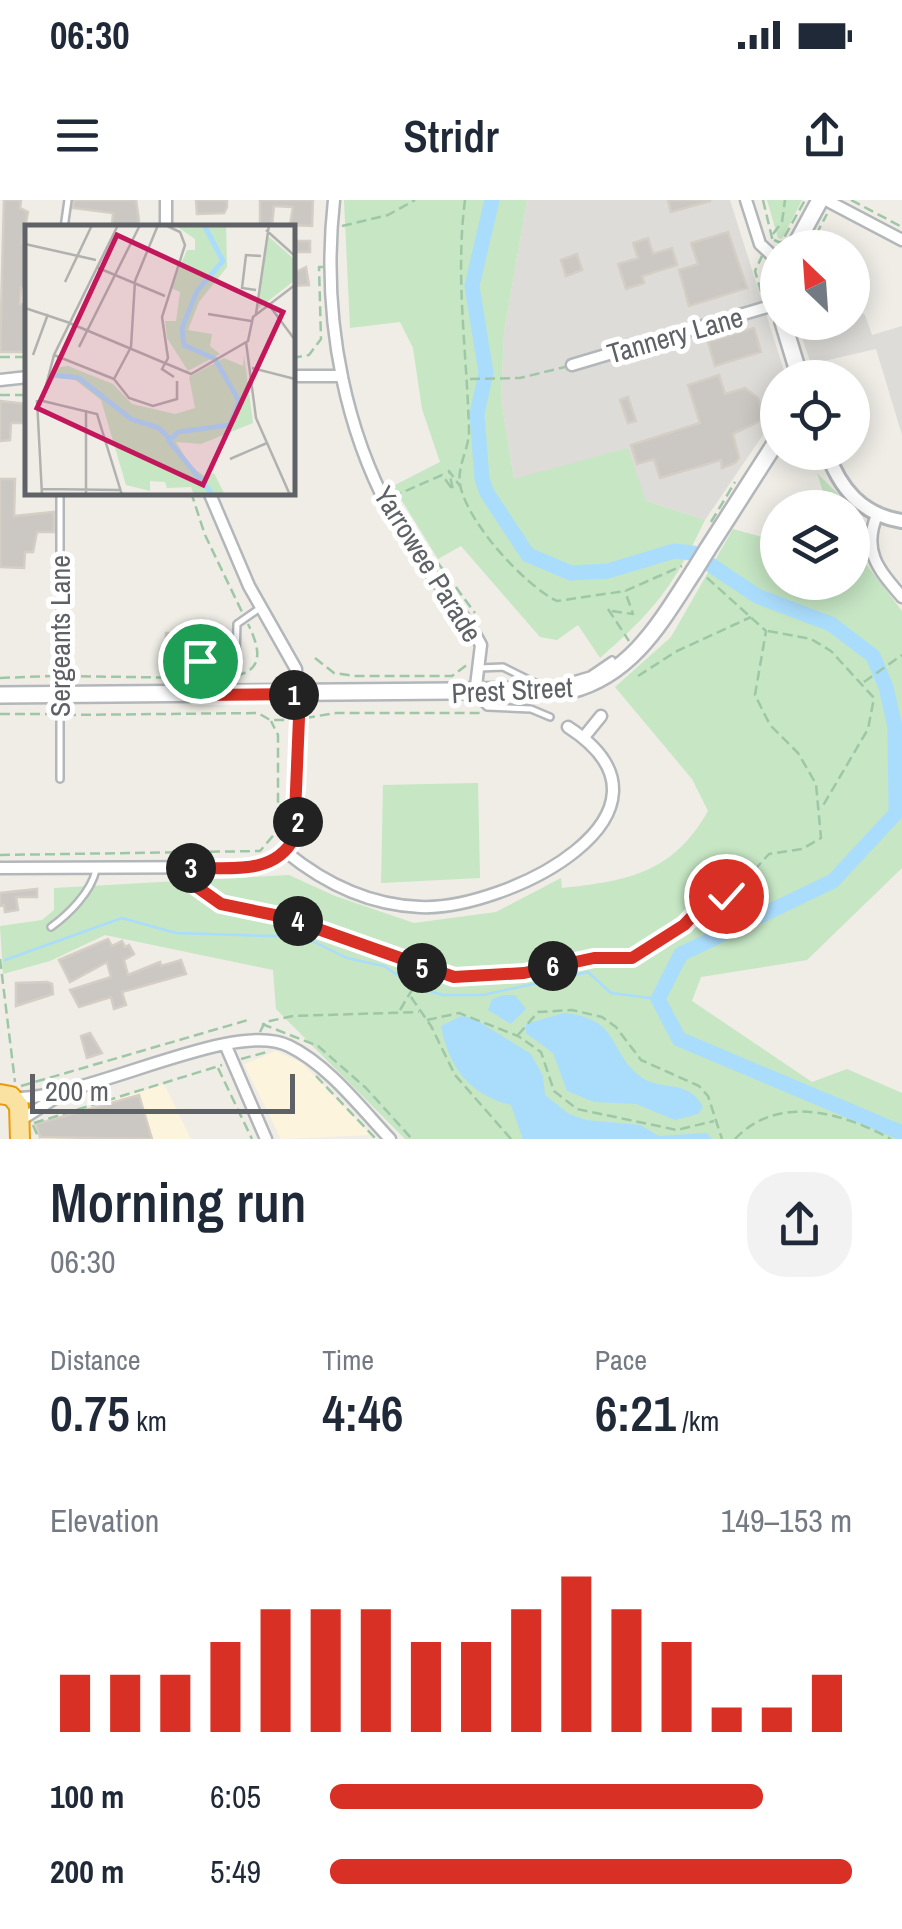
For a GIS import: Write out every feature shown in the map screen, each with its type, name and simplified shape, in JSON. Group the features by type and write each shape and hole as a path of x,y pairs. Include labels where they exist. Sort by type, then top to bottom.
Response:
{"highway":[{"path":"0,1133 19,1127 20,1106 6,1092"}],"main road":[{"path":"805,230 823,200"},
{"name":"Prest Street","path":"0,696 196,686 300,694 565,691 604,678 647,640 760,467"}],"street":[{"name":"Yarrowee Parade","path":"334,200 329,268 342,376 354,424 384,500 410,546 479,640 480,668 475,694"},
{"path":"746,200 760,236"},
{"path":"823,200 902,240"},
{"name":"Tannery Lane","path":"572,365 760,310"},
{"path":"0,376 25,377"},
{"path":"295,376 342,376"},
{"path":"835,470 843,486 877,514 902,521"},
{"path":"0,868 256,866 286,852 298,826 300,694 296,668 262,607 210,495"},
{"path":"877,514 870,552 902,597"},
{"path":"584,737 601,716"},
{"path":"286,852 340,886 390,903 450,906 506,892 557,864 606,817 612,801 610,773 584,737 568,727"},
{"path":"19,1127 65,1094 225,1044 259,1039 317,1065 390,1139"},
{"path":"225,1044 266,1139"},
{"path":"6,1092 65,1094"}],"lane":[{"path":"64,225 68,200"},
{"name":"Sergeants Lane","path":"60,495 60,779"},
{"path":"196,686 200,661 236,656 236,630 244,617 262,607"},
{"path":"480,668 499,666 531,683 566,683 612,660"},
{"path":"475,694 484,706 531,709 550,717"},
{"path":"51,928 94,881 97,867"}],"path":[{"path":"331,228 388,215 416,200"},
{"path":"460,487 468,446 468,379 457,267 465,200"},
{"path":"763,200 772,230"},
{"path":"776,230 782,222 785,200"},
{"path":"788,230 805,200"},
{"path":"851,200 902,227"},
{"path":"760,261 755,269 760,288"},
{"path":"295,357 309,355 321,340 319,267 329,268"},
{"path":"468,379 520,378 572,365"},
{"path":"384,500 442,474 453,490 449,470 495,544 543,594 575,602 694,569 766,631 811,639 831,650 864,682 874,698 868,729 820,810"},
{"path":"0,678 60,676 196,686 236,678 252,668 258,646 211,550 192,495"},
{"path":"438,563 475,613"},
{"path":"625,591 633,614 610,610 630,642"},
{"path":"638,676 693,642 752,616"},
{"path":"418,978 524,973 594,958 644,953 684,925 706,902 737,889 769,854 812,846 821,838 816,784 805,762 770,726 759,707 756,682 766,631"},
{"path":"864,682 902,655"},
{"path":"315,658 347,676 449,676 468,664 480,668"},
{"path":"0,714 258,713 270,720 278,735 278,830 260,851 0,856"},
{"path":"270,720 336,713 486,713"},
{"path":"188,868 197,887 221,904 284,917 440,975"},
{"path":"0,959 15,1082 20,1086 248,1020"},
{"path":"404,962 418,978"},
{"path":"400,1010 418,978"},
{"path":"411,996 428,1020 455,1075 510,1139"},
{"path":"518,1036 520,1028 538,1012 572,1010 602,1016 616,1027 641,1060 700,1086 722,1139"},
{"path":"259,1039 262,1024 272,1019 419,1012"},
{"path":"428,1020 459,1012 518,1036 541,1052 554,1090 578,1109 677,1130 714,1121"},
{"path":"235,1058 279,1046"},
{"path":"40,1139 32,1124 226,1064"},
{"path":"218,1066 252,1139"},
{"path":"315,1076 376,1139"},
{"path":"735,1139 759,1118 787,1111 845,1117 891,1139"}],"shaded area":[{"path":"527,200 730,200 760,295 760,340 774,340 781,360 760,360 760,439 705,520 646,501 514,479 501,399 504,332"},
{"path":"902,326 902,435 876,349 828,360 810,360 803,340 870,340 870,329 872,335"},
{"path":"276,1051 302,1063 371,1135 281,1139 244,1064"},
{"path":"164,1084 191,1139 42,1139 35,1125"}],"green space":[{"path":"344,200 527,200 504,332 501,399 514,479 628,448 646,501 705,520 661,596 600,658 578,625 557,640 540,637 461,546 438,559 393,486 440,462 422,409 413,348 400,322 350,328"},
{"path":"767,200 802,200 787,230 776,230"},
{"path":"817,473 834,490 822,490"},
{"path":"733,529 760,536 760,600 870,600 870,569 902,611 902,868 807,960 701,977 692,1001 812,1082 847,1069 902,1093 902,1139 405,1139 276,1009 273,970 105,935 50,961 3,974 0,926 42,920 54,910 54,888 289,875 335,896 414,923 496,912 561,878 562,888 608,882 664,861 680,848 708,811 692,779 615,687 671,637"},
{"path":"478,783 480,878 381,883 383,785"}],"water":[{"path":"515,995 526,1009 511,1024 488,1010 492,999"},
{"path":"564,1013 583,1016 605,1029 641,1077 690,1092 703,1107 698,1114 675,1120 636,1104 594,1102 567,1091 553,1053 526,1033 526,1024"},
{"path":"461,1016 473,1018 531,1054 543,1076 545,1095 569,1114 586,1120 640,1125 659,1136 707,1133 712,1139 523,1139 511,1105 473,1087 456,1067 441,1026"}],"building":[{"path":"4,200 21,200 20,208 28,212 22,243 25,287 21,287 20,304 25,304 25,352 0,352"},
{"path":"74,200 136,200 139,221 136,225 112,225 113,213 73,208"},
{"path":"196,200 227,200 227,207 224,213 197,214"},
{"path":"260,200 313,200 312,226 290,225 293,207 274,206 272,225 260,225"},
{"path":"668,200 710,200 710,201 671,212"},
{"path":"728,232 747,288 689,306 679,270 698,264 691,243"},
{"path":"648,238 653,254 672,248 677,265 642,276 644,283 626,289 618,264 638,258 633,243"},
{"path":"295,241 310,241 310,252 295,252"},
{"path":"577,254 582,270 566,276 561,260"},
{"path":"306,267 309,285 295,286 295,272"},
{"path":"754,328 761,352 715,366 708,342"},
{"path":"719,375 725,394 745,388 758,398 760,421 733,434 739,458 735,463 722,468 721,460 660,478 654,459 637,464 631,445 700,423 688,385"},
{"path":"628,397 636,421 628,423 620,400"},
{"path":"0,401 25,404 23,423 11,423 10,440 0,441"},
{"path":"0,479 15,479 14,516 54,512 54,532 37,532 33,552 25,552 24,568 0,567"},
{"path":"191,627 222,627 223,635 191,635"},
{"path":"166,633 179,633 179,670 165,670"},
{"path":"37,889 37,897 16,897 18,910 5,912 4,905 0,906 0,893"},
{"path":"108,939 112,946 122,941 125,947 129,945 134,954 124,960 128,975 160,962 161,966 181,960 186,974 122,992 126,1005 114,1009 111,997 79,1007 70,990 111,977 107,962 70,982 59,960"},
{"path":"47,982 52,984 53,994 16,1006 16,983"},
{"path":"90,1033 102,1053 87,1058 81,1036"},
{"path":"139,1095 152,1139 40,1137 36,1124"}],"waterway":[{"path":"492,200 472,286 486,373 477,414 482,479 528,555 571,573 608,571 674,551 693,553 757,596 831,624 873,656 886,687 895,727 896,813 833,881 681,954 658,999 679,1039 902,1133"},
{"path":"5,960 122,918 176,933 304,937 347,958 384,966 415,987 443,995 483,995 588,972 611,993 658,999"}],"route":[{"path":"200,661 196,667 196,695 300,694 298,826 294,838 282,856 267,864 188,868 197,887 221,904 284,917 454,977 524,973 611,956 632,958 684,925 706,902 726,896"}]}
